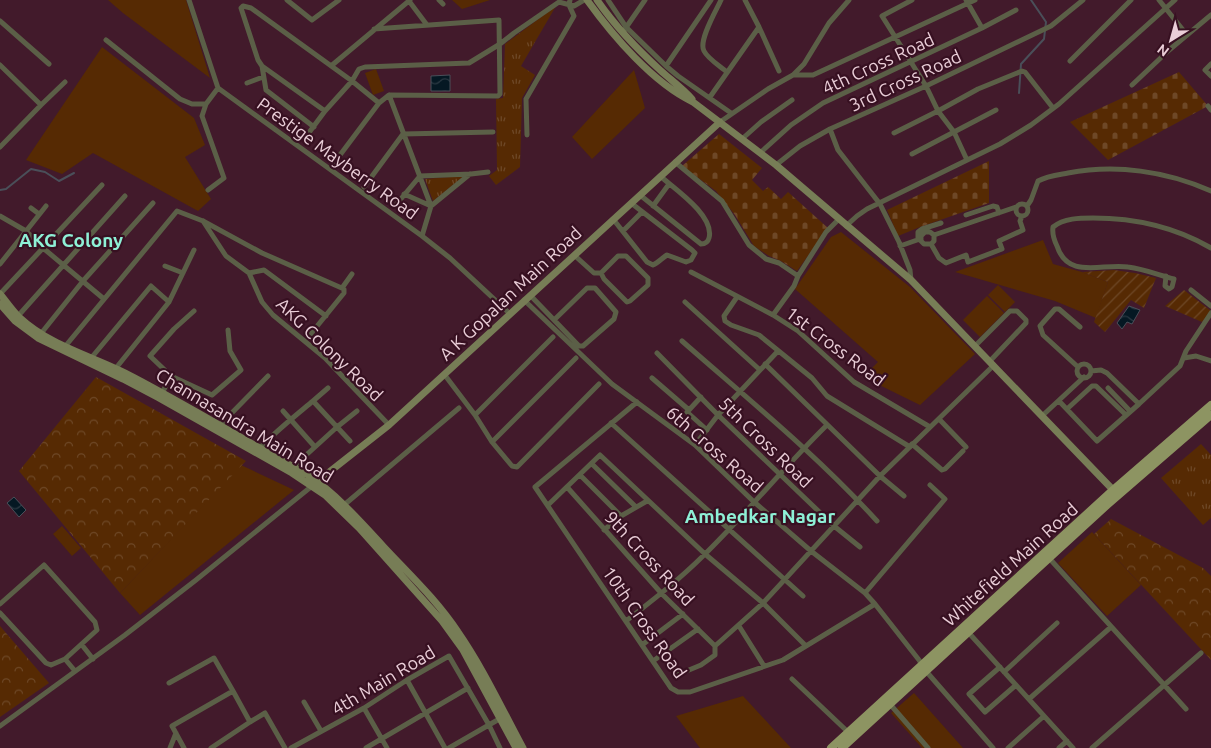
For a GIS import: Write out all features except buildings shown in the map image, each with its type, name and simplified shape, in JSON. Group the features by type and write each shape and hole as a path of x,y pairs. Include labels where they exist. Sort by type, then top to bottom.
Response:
{"main road":[{"path":"585,0 683,88 694,102 776,165 911,280 1115,493"},
{"path":"597,0 621,32"},
{"name":"A K Gopalan Main Road","path":"314,484 389,425 509,313 720,122"},
{"name":"Channasandra Main Road","path":"0,294 18,316 39,336"},
{"name":"Channasandra Main Road","path":"0,304 15,321 39,336 123,379 161,395 220,425 293,467 314,484 340,508 432,608 471,659 523,748"},
{"name":"Channasandra Main Road","path":"64,348 92,357 116,368 314,484 344,505 436,604 457,630 516,748"},
{"name":"Whitefield Main Road","path":"842,748 889,704 923,668 1211,406"},
{"name":"Whitefield Main Road","path":"831,748 923,668 968,632 1049,558 1115,493 1211,415"}],"street":[{"path":"189,0 218,88 206,104 202,116 224,178 208,190"},
{"path":"287,0 312,20 339,0"},
{"path":"331,66 409,0 427,25"},
{"path":"305,138 325,111 352,81 359,69 365,67 469,63 560,2 569,2 574,6 585,0"},
{"path":"608,0 621,32 678,76 731,113"},
{"path":"621,32 645,0"},
{"path":"666,66 711,0"},
{"path":"721,0 702,45 704,52 727,72"},
{"path":"745,0 779,71"},
{"path":"720,122 793,74 804,64 829,23 849,0"},
{"path":"912,0 882,16 926,86 938,111 954,132 967,160"},
{"path":"793,74 812,75 967,2 975,0"},
{"name":"3rd Cross Road","path":"776,165 800,146 830,129 926,86 1051,26 1083,0"},
{"path":"1070,60 1131,0"},
{"path":"1159,0 1187,35"},
{"path":"846,226 864,211 1000,144 1031,125 1053,108 1175,0"},
{"path":"527,135 526,99 574,16 569,2"},
{"path":"967,2 982,28"},
{"path":"325,111 262,66 258,60 243,6 251,8 352,81 379,103"},
{"name":"4th Cross Road","path":"760,153 792,125 823,103 1016,10"},
{"path":"1132,85 1211,15"},
{"path":"334,163 379,103 388,95 498,96 500,94 498,20 374,29"},
{"path":"0,21 49,64"},
{"path":"710,97 759,27"},
{"path":"106,40 184,101 192,104 206,104"},
{"path":"799,58 804,64"},
{"path":"1211,64 1205,70 1211,76"},
{"path":"0,65 41,106"},
{"path":"262,66 266,90 314,127"},
{"path":"894,133 978,89 1017,72 1025,72 1053,108"},
{"path":"247,83 263,78"},
{"path":"0,147 65,82"},
{"name":"Prestige Mayberry Road","path":"218,88 422,236 450,258 509,313"},
{"path":"388,95 431,206"},
{"path":"742,139 761,122 792,100"},
{"path":"912,154 996,110"},
{"path":"830,129 838,150 880,204 910,270 911,280"},
{"path":"404,134 493,132"},
{"path":"364,187 404,134"},
{"path":"676,162 722,201 749,245 766,259 779,263 798,276"},
{"path":"930,244 939,258 946,263 966,254 968,262 1002,249 999,241 1023,230 1020,221 1022,216 1028,212 1027,206 1038,181 1044,178 1077,172 1128,170 1177,178 1211,191"},
{"path":"395,206 420,176 488,172"},
{"path":"422,236 431,206 471,174"},
{"path":"640,195 701,244 709,240 710,230 706,218 660,176"},
{"path":"653,206 670,184"},
{"path":"0,294 102,185"},
{"path":"404,194 431,206"},
{"path":"18,316 125,196"},
{"path":"39,336 153,203"},
{"path":"613,219 647,262 653,265 667,255 686,262 691,260 695,253 692,250 631,203"},
{"path":"900,246 919,239 925,232 930,232 934,235 1021,204 1027,206"},
{"path":"0,264 46,206"},
{"path":"966,215 993,206 997,207 999,213"},
{"path":"1016,207 1016,213 1022,216"},
{"path":"31,208 39,214"},
{"path":"64,348 177,210 203,221 262,253 344,289 344,294 305,341"},
{"path":"623,231 642,212"},
{"path":"0,216 26,231 43,248 104,299"},
{"path":"1166,276 1128,267 1085,268 1069,264 1059,252 1052,233 1053,227 1064,221 1084,218 1117,218 1145,222 1182,233 1211,248"},
{"path":"773,315 794,286 798,276 826,232 839,220"},
{"name":"AKG Colony Road","path":"203,221 226,256 248,273 262,302 272,315 325,358 389,425"},
{"path":"934,235 934,241 930,244 924,244 919,239 918,232 941,223"},
{"path":"116,368 169,302 194,250"},
{"path":"574,255 594,273 601,273 618,256 626,256 648,278 648,285 630,302 627,302 604,279 601,273"},
{"path":"165,266 182,274"},
{"path":"248,273 264,270 326,316"},
{"name":"1st Cross Road","path":"691,272 773,315 798,331 854,382 930,427"},
{"path":"342,288 352,274"},
{"path":"92,357 151,286 169,302"},
{"path":"527,297 554,320 579,346 583,346 614,318 616,312 592,287 587,288 554,320"},
{"path":"1191,290 1211,306"},
{"name":"6th Cross Road","path":"527,297 612,384 695,445 753,501 865,593 923,668 994,748"},
{"path":"737,297 724,316 725,321 730,325 759,335 812,378 827,396 911,445 942,470 965,449 939,418"},
{"path":"685,302 760,370"},
{"path":"1080,327 1059,309 1055,309 1040,326 1043,335 1078,367 1078,374 1084,377"},
{"path":"194,311 174,329 150,356 171,376 212,395 241,370 230,351 228,330"},
{"path":"677,674 707,662 715,655 716,646 763,603 880,476 992,363 1026,323 1026,320 1017,311 1010,311 975,346"},
{"path":"1059,401 1098,441 1180,366 1186,350 1211,313"},
{"path":"475,415 553,337"},
{"path":"682,341 804,448 877,521"},
{"path":"695,445 718,415 778,350"},
{"name":"5th Cross Road","path":"657,352 718,415 834,526 860,547"},
{"path":"1184,358 1196,356 1211,362"},
{"path":"492,442 576,358"},
{"path":"765,364 880,476 904,496"},
{"path":"1078,367 1081,364 1086,364 1090,371"},
{"path":"1090,371 1101,370 1107,373 1139,404"},
{"path":"1042,416 1084,377 1089,375 1090,371"},
{"path":"444,374 475,415 492,442 512,466 517,467 599,384"},
{"path":"161,395 171,376"},
{"path":"220,425 268,376"},
{"path":"652,378 689,410 687,412 707,430"},
{"path":"1067,410 1092,386 1096,386 1128,413"},
{"path":"260,448 328,388"},
{"path":"1108,388 1128,413"},
{"path":"689,410 701,397"},
{"path":"313,401 350,441"},
{"path":"637,402 611,423 803,596"},
{"path":"344,505 459,408"},
{"path":"283,411 315,447"},
{"path":"293,467 358,411"},
{"name":"10th Cross Road","path":"611,423 535,487 671,688 683,693 690,692 783,660 875,604"},
{"path":"626,621 662,594 704,554 828,425"},
{"path":"548,505 600,455 704,554 763,603 806,646"},
{"path":"592,464 636,508"},
{"path":"580,475 621,516"},
{"path":"0,726 196,580 314,484"},
{"path":"865,593 945,499 930,485"},
{"name":"9th Cross Road","path":"567,487 662,594 716,646"},
{"path":"604,530 621,516 647,501"},
{"path":"1049,558 1186,709"},
{"path":"0,604 42,566 46,566 97,624 97,630 65,659 54,665 46,663 0,613"},
{"path":"642,644 683,614"},
{"path":"1016,685 985,712 969,694 1057,623"},
{"path":"739,626 764,666"},
{"path":"1029,699 1111,627"},
{"path":"653,661 698,629"},
{"path":"968,632 1073,748"},
{"path":"82,645 93,658"},
{"path":"1092,748 1163,684 1201,653"},
{"name":"4th Main Road","path":"291,748 364,708 449,656 490,724 500,748"},
{"path":"170,683 214,658 250,722"},
{"path":"65,659 75,672"},
{"path":"792,679 848,732"},
{"path":"407,680 447,748 501,718"},
{"path":"366,748 468,688"},
{"path":"184,748 172,726 233,691"},
{"path":"304,702 321,732"},
{"path":"889,704 928,748"},
{"path":"364,708 387,748"},
{"path":"211,748 265,713 285,748"},
{"path":"1008,748 1044,716"},
{"path":"170,748 176,733"},
{"path":"1059,748 1067,741"}],"green space":[{"path":"108,0 186,0 210,78 123,13"},
{"path":"452,0 490,0 462,9"},
{"path":"556,6 521,66 535,75 522,98 520,167 496,185 489,176 497,170 496,99 503,98 505,44"},
{"path":"102,47 194,118 205,145 185,157 211,199 198,211 93,153 62,174 26,160"},
{"path":"376,69 384,91 373,95 365,73"},
{"path":"634,70 645,108 592,159 572,137"},
{"path":"1179,72 1208,106 1108,160 1070,122"},
{"path":"719,134 762,168 752,180 763,191 768,187 781,199 788,192 828,228 797,271 754,246 735,215 716,191 682,166"},
{"path":"989,161 989,203 898,236 887,210"},
{"path":"464,176 433,201 425,179"},
{"path":"841,232 910,287 975,354 920,405 863,377 878,362 795,289 831,237"},
{"path":"1043,240 1053,264 1108,282 1096,318 1055,301 955,272"},
{"path":"1114,270 1156,278 1144,308 1131,300 1105,332 1094,322 1108,282 1082,272"},
{"path":"998,285 1015,302 1005,312 988,295"},
{"path":"1184,290 1211,311 1202,322 1165,306"},
{"path":"987,296 1004,313 980,337 963,320"},
{"path":"96,377 246,461 120,593 19,471"},
{"path":"1201,444 1211,455 1211,518 1203,525 1161,478"},
{"path":"241,465 294,490 140,615 120,593"},
{"path":"1111,519 1203,568 1211,576 1211,660 1094,534"},
{"path":"62,526 81,548 72,556 53,534"},
{"path":"1092,532 1141,585 1107,616 1058,563"},
{"path":"0,626 49,683 0,717"},
{"path":"914,693 963,748 922,748 891,713"},
{"path":"743,696 791,748 700,748 676,716"}],"water":[{"path":"450,75 450,91 431,91 431,76"},
{"path":"1129,306 1140,310 1132,324 1127,322 1122,329 1117,323"},
{"path":"14,497 26,510 19,517 7,503"}],"waterway":[{"path":"1019,93 1021,64 1044,39 1046,22 1031,0"},
{"path":"0,190 6,189 31,169 45,172 59,181 74,173"}],"district":[{"name":"AKG Colony","path":"71,240"},
{"name":"Ambedkar Nagar","path":"760,516"}]}
